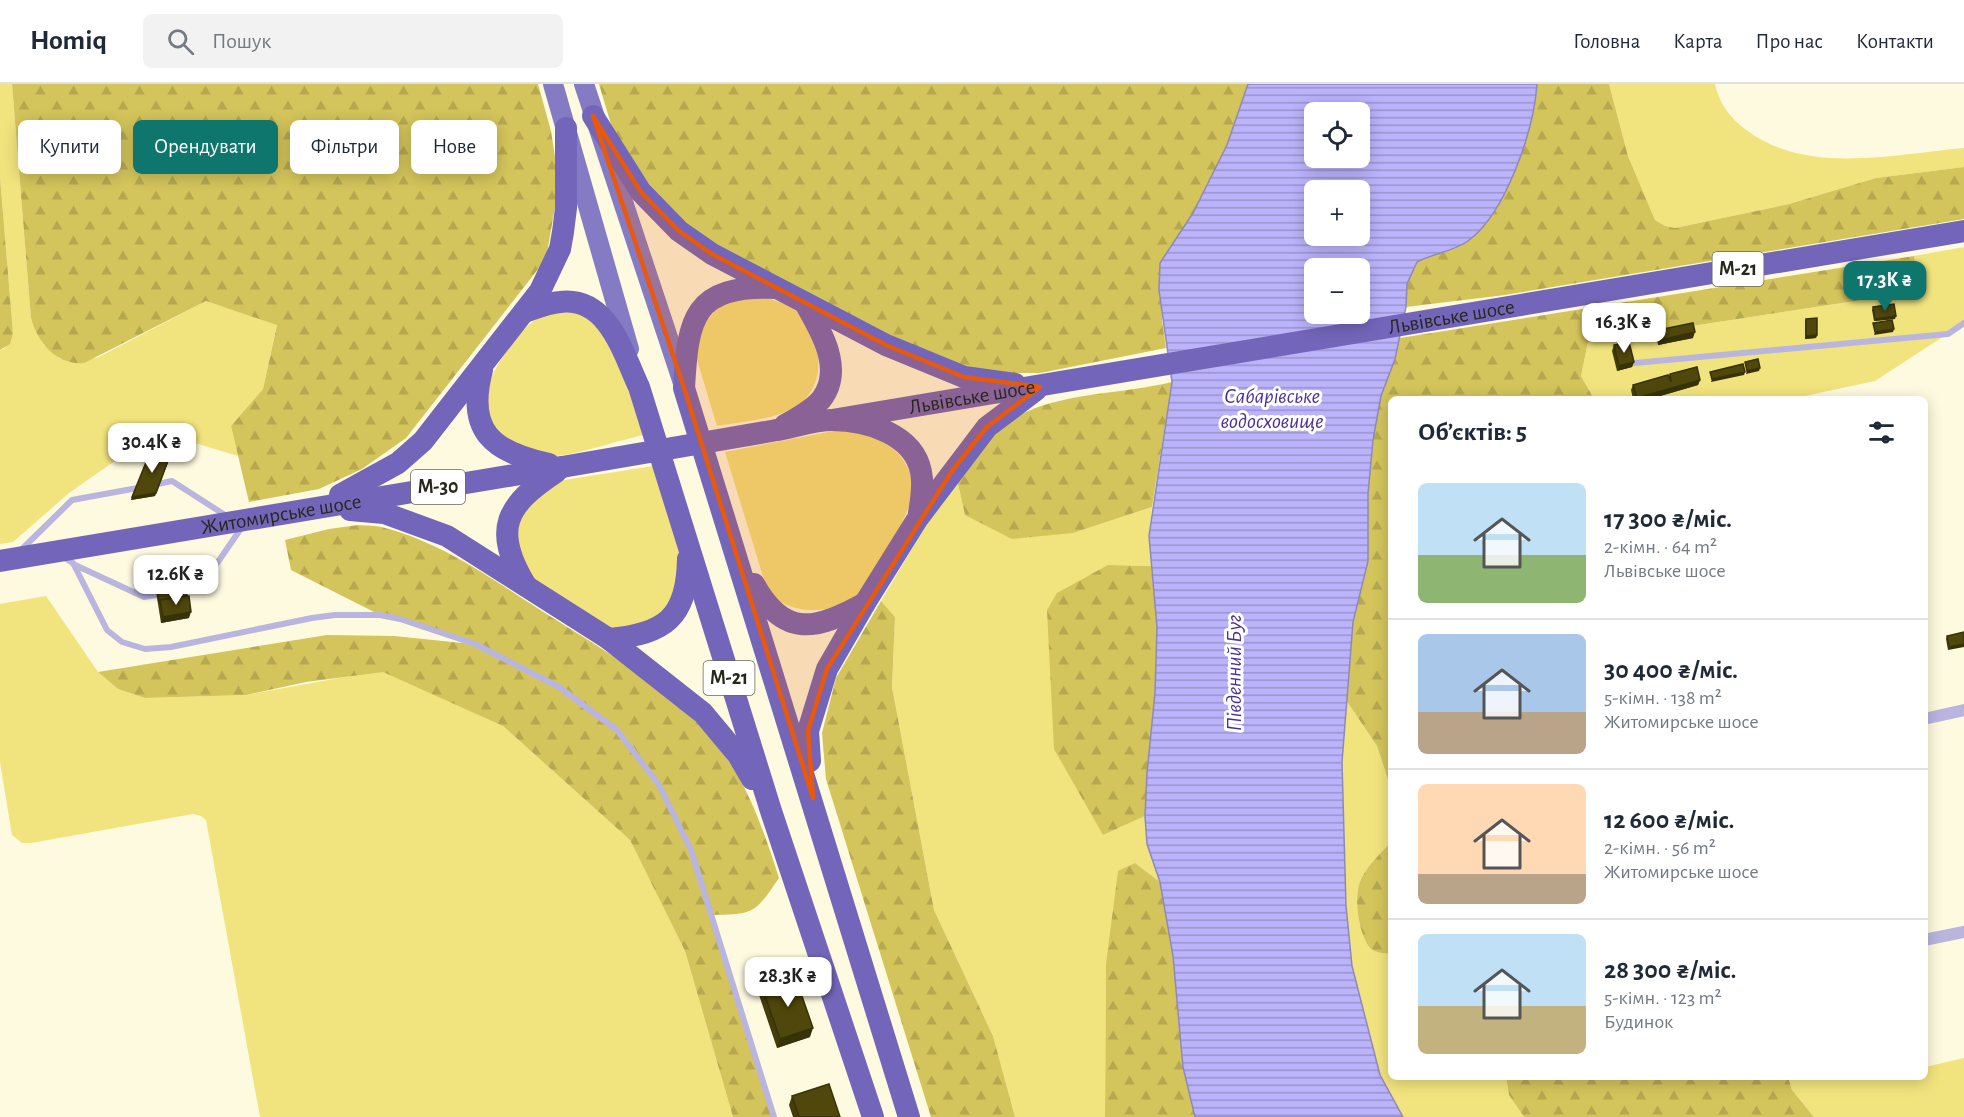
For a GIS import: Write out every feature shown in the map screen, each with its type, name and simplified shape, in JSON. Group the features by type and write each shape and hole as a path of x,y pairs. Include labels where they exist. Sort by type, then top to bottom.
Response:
{"highway":[{"path":"593,116 620,162 659,213 711,254 886,345 964,377 1040,387"},
{"path":"524,312 540,291 560,249 566,208 566,128"},
{"name":"Львівське шосе","path":"832,420 1964,231"},
{"path":"775,288 750,287 731,291 704,306 690,328 684,388 813,798"},
{"name":"М-21","path":"832,420 777,430 562,467 522,459 502,448 484,430 476,404 484,363 524,312 562,301 592,309 610,326 639,387 688,545 771,811 873,1117"},
{"path":"777,430 809,410 823,397 830,378 829,354 822,331 806,305"},
{"path":"314,507 369,481 411,453 454,404 484,363"},
{"name":"М-21","path":"909,1117 813,798 808,731 826,669 918,519 987,427 1040,387"},
{"path":"832,420 877,427 909,448 921,470 923,485 918,519"},
{"path":"525,584 510,553 506,536 507,522 518,501 530,489 562,467"},
{"name":"Житомирське шосе","path":"6,560 64,557 241,519 562,467"},
{"path":"314,507 384,513 447,536 609,639 703,713 738,755 771,811"},
{"path":"732,543 766,605 788,621 802,624 829,621 865,603"},
{"path":"609,639 650,633 674,616 686,586 688,545"}],"main road":[{"path":"553,84 639,387"},
{"path":"584,84 684,388"}],"street":[{"path":"1928,718 1964,710"},
{"path":"1928,939 1964,932"}],"lane":[{"path":"1635,363 1948,334 1964,323"},
{"path":"6,560 72,500 172,481 241,519 200,588 144,597 64,557"},
{"path":"64,557 107,630 132,646 158,650 312,618 335,615 380,615 400,619 475,644 559,687 617,730 659,785 691,850 774,1117"}],"highlighted area":[{"path":"593,116 641,192 679,231 712,254 886,345 964,377 1040,387 987,427 952,471 827,669 808,731 813,798 684,388"}],"shaded area":[{"path":"0,84 12,84 31,318 43,344 60,359 97,358 206,301 277,324 263,389 231,426 238,456 168,435 145,440 69,493 13,542 0,544 0,350 4,349 13,333 0,177"},
{"path":"1609,84 1715,84 1722,104 1740,125 1769,144 1795,153 1851,158 1964,148 1964,167 1876,178 1789,204 1675,228 1665,226 1655,220 1628,156"},
{"path":"1964,247 1964,323 1875,381 1805,396 1592,396 1581,376 1588,342 1920,291 1914,256"},
{"path":"759,296 789,306 805,321 816,345 818,370 815,383 810,394 792,409 760,419 717,426 695,353 705,323 715,311 727,302"},
{"path":"571,312 590,318 619,356 643,435 571,454 550,456 511,441 498,431 490,418 486,405 488,390 493,374 502,359 528,325 547,315"},
{"path":"854,430 886,444 899,454 912,482 910,504 884,560 865,590 846,603 835,607 812,610 789,606 777,600 765,583 725,452 834,431"},
{"path":"653,466 680,549 682,563 666,618 620,635 538,584 516,554 521,505 558,481"},
{"path":"956,475 965,515 1073,533 1152,507 1149,536 1151,566 1108,565 1103,835 1145,816 1147,844 1160,882 1135,863 1106,964 1105,1117 1015,1117 993,1036 934,910 892,687 895,617 881,601"},
{"path":"46,596 98,672 118,689 145,698 246,695 383,670 503,726 630,840 685,951 733,1117 260,1117 206,820 193,814 31,843 22,843 12,835 0,762 0,604"},
{"path":"1346,700 1377,746 1388,780 1388,845 1361,879 1357,904 1362,932 1369,947 1376,952 1388,954 1388,1080 1506,1080 1509,1095 1524,1117 1403,1117 1380,1075 1352,966 1346,906 1342,762"},
{"path":"1964,1058 1964,1117 1814,1117 1792,1090 1789,1080 1928,1080 1928,1066"}],"green space":[{"path":"12,84 538,84 551,131 556,164 555,207 546,259 406,438 362,469 319,489 249,502 231,426 263,389 277,325 206,301 84,363 74,363 57,356 43,344 31,318 19,174 121,174 121,120 18,120 18,158"},
{"path":"599,84 1248,84 1227,145 1193,213 1160,263 1162,320 1166,348 1040,373 1003,373 962,368 916,350 722,251 664,207 613,131"},
{"path":"1537,84 1609,84 1628,156 1655,220 1665,226 1675,228 1789,204 1876,178 1964,167 1964,219 1505,295 1406,307 1407,284 1417,262 1456,248 1468,241 1494,211 1524,146"},
{"path":"0,177 13,333 10,344 0,350"},
{"path":"1914,256 1920,291 1588,342 1581,376 1592,396 1388,396 1388,780 1377,746 1346,700 1353,622 1368,561 1368,494 1373,440 1381,396 1400,338"},
{"path":"1172,382 1152,507 1073,533 1012,539 965,515 956,475 987,437 1012,419 1055,402"},
{"path":"358,525 382,527 427,543 488,576 616,658 662,691 684,709 721,750 748,796 779,878 759,905 753,909 738,914 713,915 774,1117 733,1117 685,951 630,840 503,726 383,672 306,682 246,695 145,698 118,689 98,672 327,635 394,636 472,644 380,615 291,570 285,540 329,529"},
{"path":"1108,565 1151,566 1157,618 1157,650 1145,816 1103,835 1054,749 1047,610 1057,593"},
{"path":"881,601 895,617 892,687 934,910 993,1036 1015,1117 931,1117 826,779 822,733 836,678"},
{"path":"1388,845 1388,954 1376,952 1369,947 1362,932 1358,913 1359,886 1371,864"},
{"path":"1135,863 1160,882 1173,956 1183,1067 1195,1117 1105,1117 1106,964 1118,871"},
{"path":"1506,1080 1789,1080 1792,1090 1814,1117 1524,1117 1509,1095"}],"water":[{"path":"1248,84 1537,84 1535,103 1524,147 1506,191 1494,211 1482,228 1468,241 1456,248 1417,262 1407,284 1406,307 1395,359 1381,396 1373,440 1368,494 1368,561 1353,622 1342,762 1346,906 1352,966 1380,1075 1403,1117 1195,1117 1183,1067 1173,956 1160,882 1147,844 1145,816 1155,693 1157,627 1149,536 1172,382 1159,290 1160,263 1193,213 1227,145"}],"building":[{"path":"1894,304 1896,316 1875,319 1873,307"},
{"path":"1817,318 1817,335 1806,336 1806,319"},
{"path":"1892,320 1894,329 1875,332 1873,323"},
{"path":"1693,323 1695,332 1660,340 1658,330"},
{"path":"1629,342 1634,362 1619,366 1614,345"},
{"path":"1758,359 1760,368 1747,371 1745,362"},
{"path":"1743,364 1745,372 1712,379 1710,372"},
{"path":"1697,367 1700,380 1644,396 1636,396 1633,385 1668,375 1671,382 1670,374"},
{"path":"170,430 174,447 150,452 147,435"},
{"path":"172,450 156,493 132,497 149,455"},
{"path":"184,578 187,596 160,600 159,603 156,582"},
{"path":"189,596 191,612 163,617 160,600"},
{"path":"1964,632 1964,644 1949,647 1947,636"},
{"path":"795,976 813,1028 780,1039 762,987"},
{"path":"829,1084 840,1117 799,1117 792,1096"}],"water label":[{"name":"Сабарівське водосховище","path":"1272,408"},
{"name":"Південний Буг","path":"1234,673"}]}
